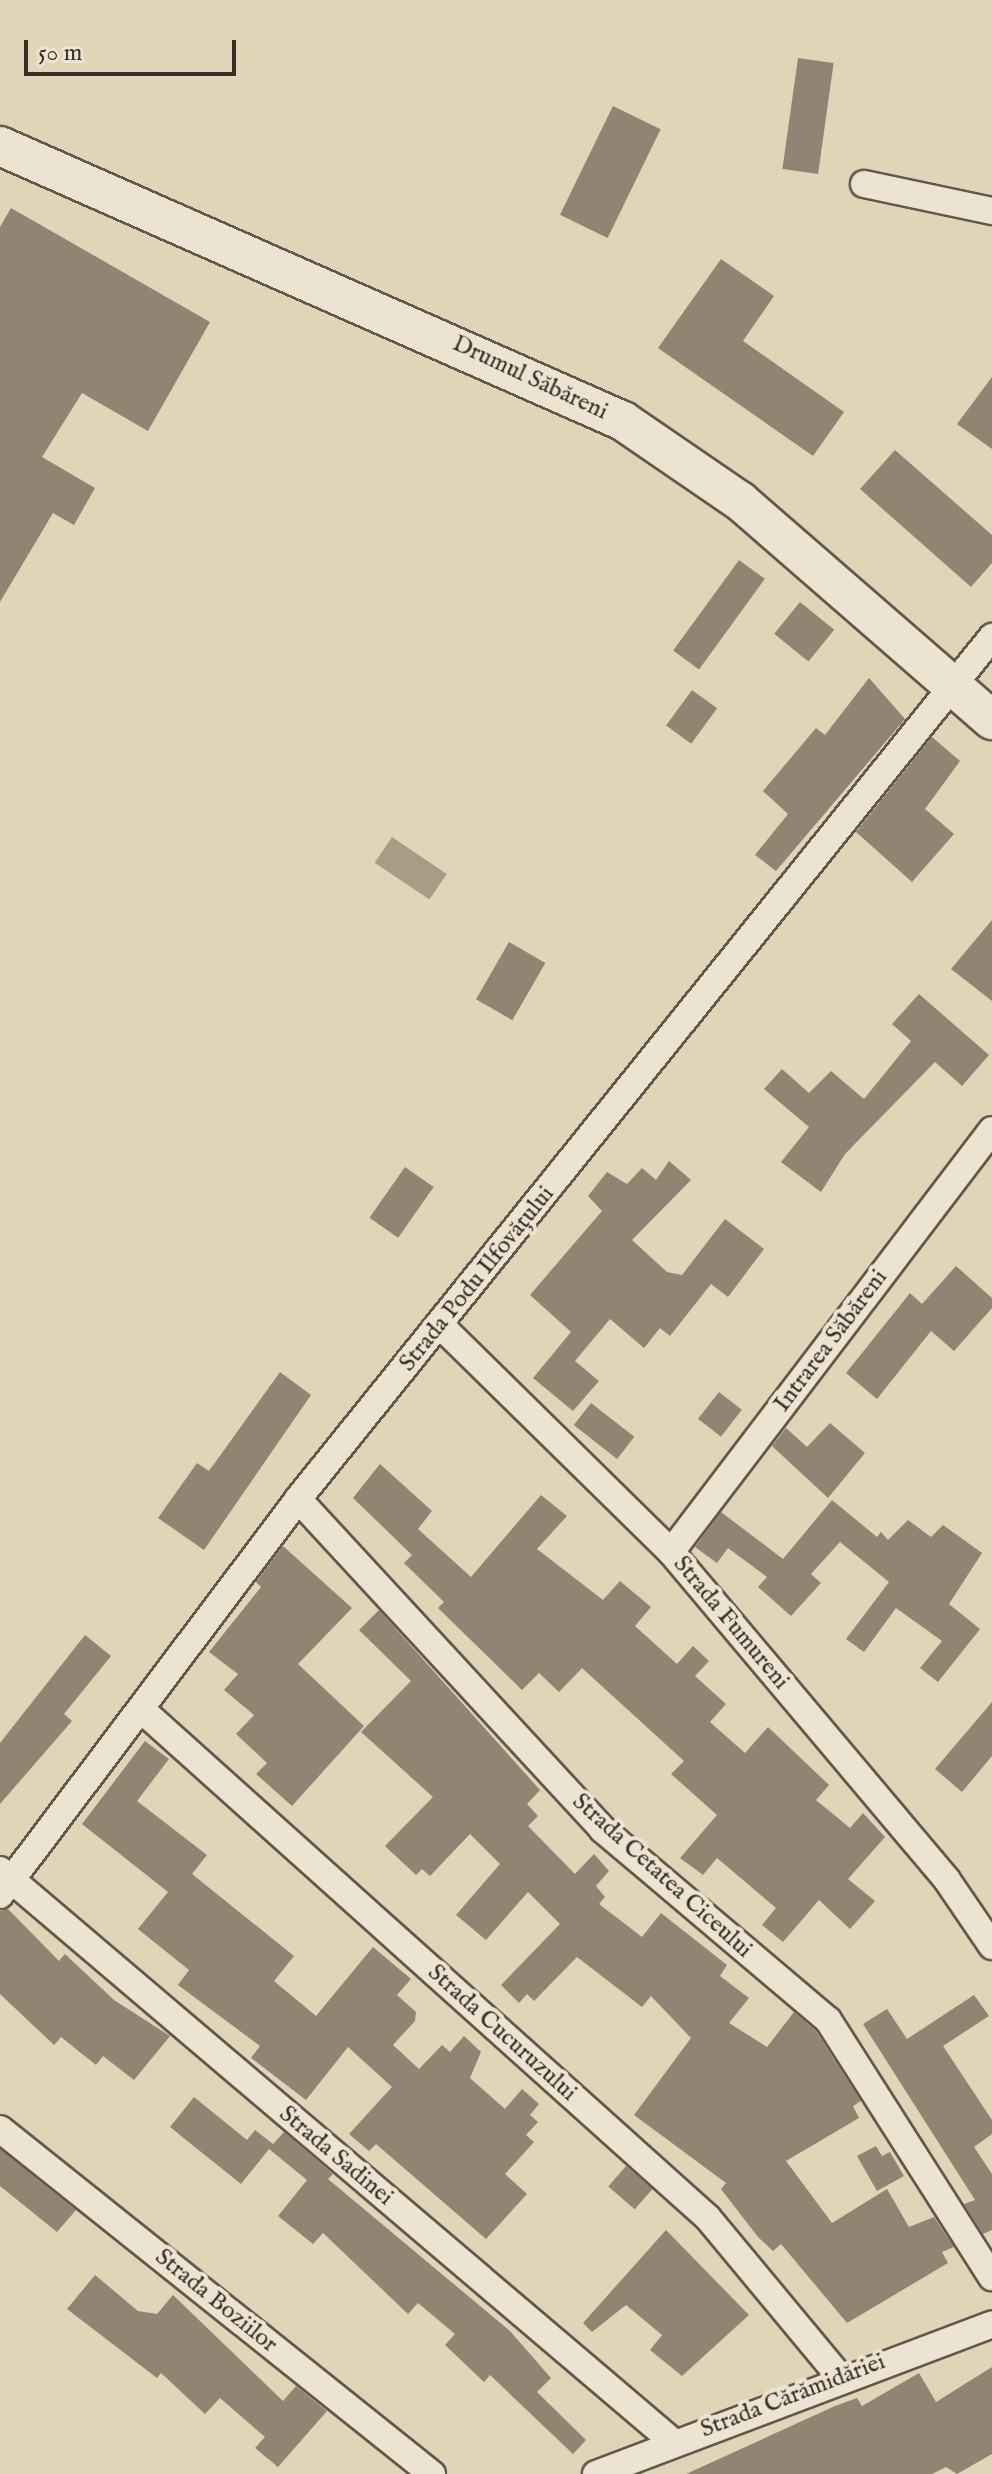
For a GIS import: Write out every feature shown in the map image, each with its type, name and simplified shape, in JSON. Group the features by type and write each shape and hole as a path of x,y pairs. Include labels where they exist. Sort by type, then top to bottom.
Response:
{"main road":[{"name":"Drumul Săbăreni","path":"0,146 623,421 740,501 992,720"}],"street":[{"path":"864,184 992,211"},
{"name":"Strada Podu Ilfovățului","path":"4,1881 143,1711 298,1499 441,1326 992,637"},
{"name":"Intrarea Săbăreni","path":"671,1552 992,1130"},
{"name":"Strada Fumureni","path":"441,1326 671,1552 947,1880 992,1946"},
{"name":"Strada Cetatea Ciceului","path":"298,1499 602,1829 828,2020 992,2277"},
{"name":"Strada Cucuruzului","path":"143,1711 708,2218 840,2377"},
{"name":"Strada Sadinei","path":"4,1881 672,2441"},
{"name":"Strada Boziilor","path":"0,2129 432,2474"},
{"name":"Strada Cărămidăriei","path":"596,2474 672,2441 840,2377 992,2324"}],"shaded area":[{"path":"392,837 447,874 429,900 375,863"}],"building":[{"path":"798,58 834,63 818,174 782,169"},
{"path":"613,106 661,129 608,238 560,215"},
{"path":"11,208 210,322 148,431 82,393 42,457 95,488 74,525 53,513 0,602 0,227"},
{"path":"721,259 774,296 743,341 844,412 813,456 658,348"},
{"path":"992,377 992,449 957,424"},
{"path":"895,450 992,535 992,563 971,587 860,489"},
{"path":"739,560 765,579 699,669 673,651"},
{"path":"800,602 834,630 808,662 774,634"},
{"path":"869,678 905,719 776,871 755,855 788,814 763,791 816,728 825,735"},
{"path":"692,690 717,708 691,744 666,726"},
{"path":"932,737 960,761 925,809 954,834 912,882 856,832"},
{"path":"992,920 992,1001 951,969"},
{"path":"509,942 545,963 512,1020 476,999"},
{"path":"919,994 989,1055 962,1086 935,1062 845,1154 821,1192 781,1162 809,1127 764,1089 782,1069 809,1093 831,1071 864,1099 911,1041 892,1024"},
{"path":"669,1161 691,1180 632,1240 667,1272 682,1275 725,1219 764,1249 728,1297 711,1284 670,1336 660,1328 644,1348 610,1319 575,1361 599,1381 573,1411 533,1378 571,1332 530,1295 602,1211 588,1196 607,1172 627,1184 642,1168 656,1180"},
{"path":"405,1167 434,1187 398,1238 369,1218"},
{"path":"956,1266 992,1298 992,1308 954,1351 931,1331 877,1399 846,1373 910,1293 922,1304"},
{"path":"280,1372 311,1395 204,1550 158,1518 197,1463 209,1471"},
{"path":"719,1392 742,1410 721,1437 698,1419"},
{"path":"591,1403 634,1437 617,1459 574,1425"},
{"path":"830,1423 865,1453 828,1498 772,1446 786,1428 807,1447"},
{"path":"380,1464 432,1511 418,1529 471,1577 541,1495 567,1516 537,1549 603,1600 620,1581 651,1607 635,1626 677,1664 693,1646 709,1661 695,1676 726,1704 710,1722 745,1753 768,1727 829,1785 816,1800 850,1828 863,1813 885,1837 848,1879 875,1901 850,1929 819,1900 783,1942 762,1925 776,1908 717,1858 703,1875 680,1858 717,1815 671,1774 684,1761 582,1668 559,1692 539,1673 522,1690 438,1608 444,1602 404,1563 412,1555 353,1498"},
{"path":"832,1500 877,1537 881,1532 888,1540 908,1520 931,1537 943,1525 982,1553 949,1604 980,1629 938,1682 920,1668 942,1641 896,1608 864,1652 846,1639 889,1582 840,1542 811,1574 821,1583 791,1616 758,1587 767,1577 728,1548 717,1563 695,1547 721,1512 783,1559"},
{"path":"283,1546 352,1608 298,1664 364,1726 292,1806 256,1774 267,1763 236,1734 254,1715 224,1690 238,1674 209,1652 261,1587 256,1582"},
{"path":"379,1610 540,1790 527,1804 538,1816 528,1826 575,1874 594,1854 609,1871 596,1886 605,1897 599,1904 642,1937 661,1913 727,1965 720,1976 749,1998 729,2023 767,2047 794,2012 816,2031 861,2101 853,2106 859,2118 786,2161 832,2223 887,2189 909,2227 934,2217 954,2247 942,2252 948,2263 847,2323 781,2244 773,2251 758,2237 721,2189 726,2183 634,2115 691,2038 651,1996 642,2007 577,1957 534,2001 527,1994 519,2003 501,1985 560,1924 528,1892 486,1940 456,1915 500,1864 470,1834 430,1876 422,1869 416,1875 385,1846 433,1797 361,1732 411,1681 359,1630"},
{"path":"85,1635 111,1656 64,1714 72,1721 0,1804 0,1743"},
{"path":"992,1702 992,1756 962,1792 935,1769"},
{"path":"145,1741 169,1759 137,1801 207,1855 192,1874 294,1956 274,1981 316,2016 373,1947 411,1979 397,1995 416,2012 415,2021 393,2045 419,2069 442,2045 450,2052 464,2036 481,2052 470,2078 505,2109 522,2089 539,2104 530,2115 538,2122 526,2135 534,2142 505,2174 527,2194 486,2239 376,2144 369,2151 349,2134 392,2087 348,2047 306,2100 251,2058 260,2046 178,1985 189,1970 138,1929 168,1892 82,1824"},
{"path":"8,1909 59,1961 65,1954 114,2000 170,2036 134,2080 103,2056 96,2065 61,2037 54,2045 0,1994 0,1911"},
{"path":"974,1995 989,2016 943,2046 992,2120 992,2134 974,2147 992,2174 992,2230 983,2234 964,2204 975,2200 863,2024 887,2009 907,2039"},
{"path":"194,2097 247,2140 255,2130 273,2144 284,2132 333,2174 328,2179 510,2331 551,2378 537,2392 586,2440 573,2454 490,2375 484,2382 445,2345 455,2334 418,2303 408,2314 323,2233 313,2244 278,2216 307,2180 269,2149 241,2184 170,2127"},
{"path":"876,2146 882,2156 890,2152 904,2176 877,2191 857,2156"},
{"path":"0,2149 76,2210 57,2232 0,2186"},
{"path":"626,2166 652,2189 635,2209 608,2186"},
{"path":"666,2230 749,2315 682,2376 650,2350 662,2335 626,2305 592,2332 583,2323"},
{"path":"95,2275 138,2311 157,2314 173,2295 283,2401 296,2386 327,2411 278,2467 255,2448 265,2437 220,2398 205,2414 161,2373 157,2378 67,2309"},
{"path":"992,2367 992,2454 957,2474 946,2467 932,2474 686,2474 835,2406 857,2398 862,2406 919,2373 936,2402"}]}
